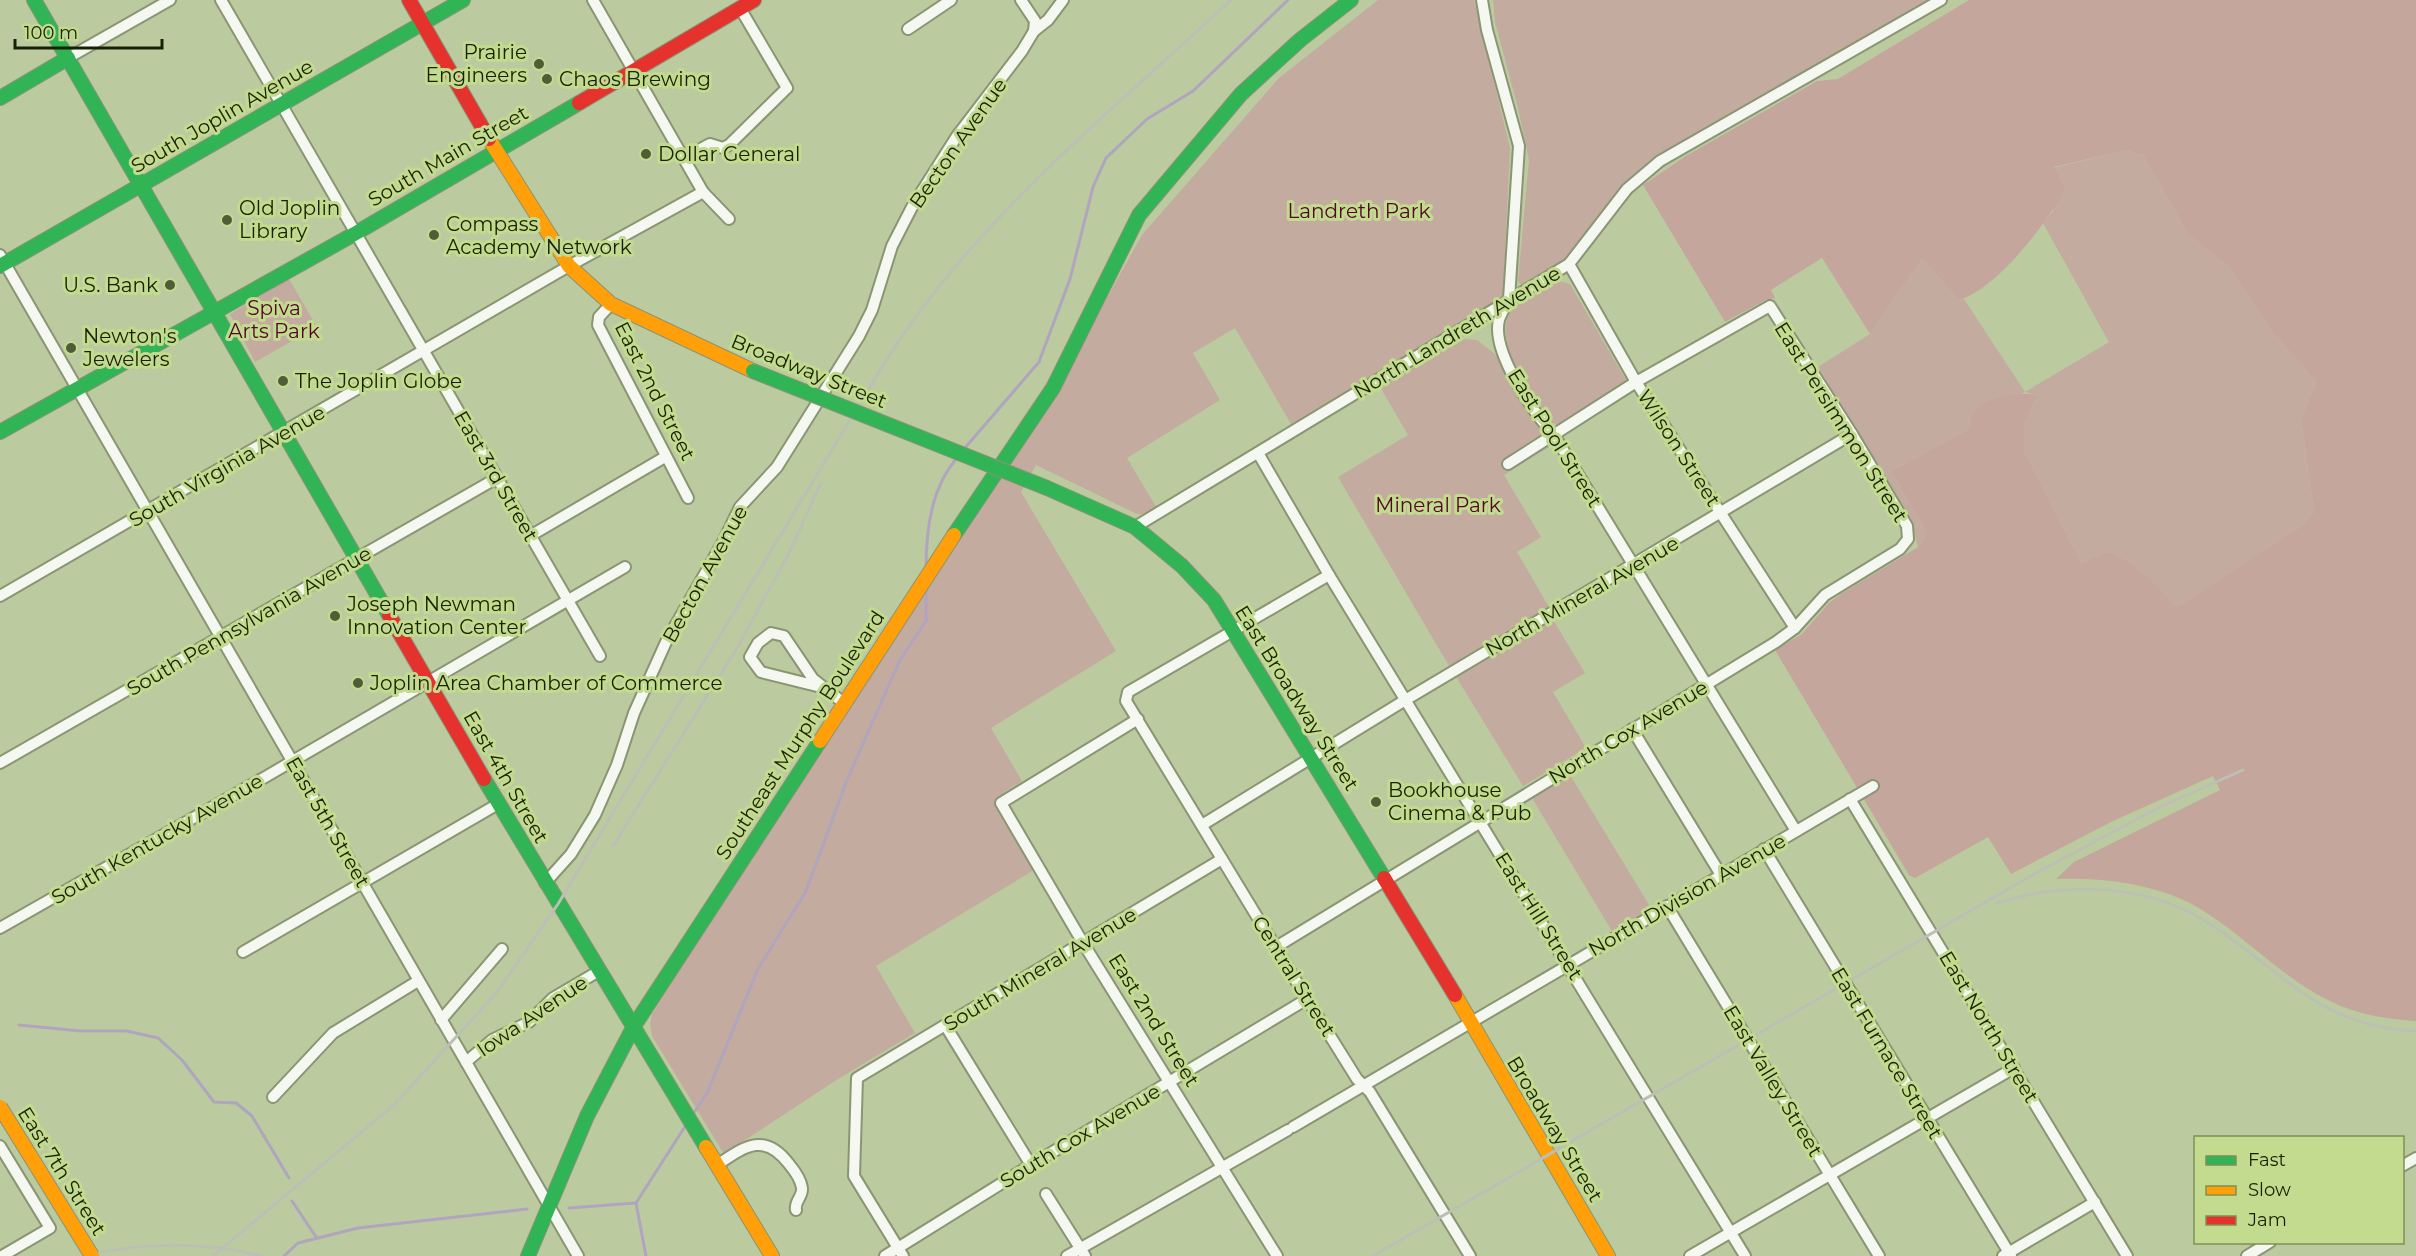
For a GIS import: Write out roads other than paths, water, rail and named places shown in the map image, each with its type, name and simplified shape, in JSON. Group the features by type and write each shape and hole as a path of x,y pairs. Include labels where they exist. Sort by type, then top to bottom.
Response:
{"street":[{"name":"East 4th Street","path":"34,0 545,884 634,1026 772,1256"},
{"path":"0,98 170,0"},
{"name":"East 3rd Street","path":"221,0 600,656"},
{"path":"409,0 496,151 569,266"},
{"name":"South Joplin Avenue","path":"2,262 463,0"},
{"path":"593,0 703,192 729,219"},
{"name":"South Main Street","path":"0,432 356,233 754,0"},
{"path":"908,29 951,0"},
{"path":"1021,0 1035,21 1034,31"},
{"name":"Becton Avenue","path":"545,884 571,854 595,815 617,765 634,713 666,642 723,542 740,507 777,467 860,336 872,310 892,246 912,207 952,144 1022,51 1034,31 1048,20 1063,0"},
{"name":"Southeast Murphy Boulevard","path":"528,1256 587,1116 634,1026 919,588 1019,439 1070,356 1139,215 1241,94 1300,40 1350,0"},
{"name":"East Pool Street","path":"1482,0 1487,30 1519,146 1509,299 1499,321 1501,349 1536,415 1554,435 1796,831"},
{"name":"North Landreth Avenue","path":"1135,527 1569,264 1627,189 1660,161 1941,0"},
{"path":"684,158 710,144 723,148 729,145 787,88 740,8"},
{"name":"South Virginia Avenue","path":"0,596 569,266 703,192"},
{"name":"East 5th Street","path":"2,262 78,388 578,1256"},
{"name":"Wilson Street","path":"1569,264 1636,382 1795,628"},
{"name":"Broadway Street","path":"569,266 611,304 753,371 1047,488"},
{"name":"East 2nd Street","path":"611,304 599,317 598,325 688,498"},
{"name":"East Persimmon Street","path":"1636,382 1770,306 1852,434 1907,526 1908,539"},
{"path":"1508,464 1636,382"},
{"name":"North Mineral Avenue","path":"1311,757 1852,434"},
{"name":"East Hill Street","path":"1258,453 1329,574 1745,1256"},
{"path":"530,536 665,457"},
{"name":"South Pennsylvania Avenue","path":"0,763 497,478"},
{"name":"East Broadway Street","path":"1047,488 1135,527 1193,577 1214,600 1470,1022"},
{"name":"North Cox Avenue","path":"1276,947 1795,628 1825,595 1900,549 1908,539"},
{"name":"South Kentucky Avenue","path":"0,928 625,567"},
{"path":"1233,630 1329,574"},
{"name":"Central Street","path":"1233,630 1128,692 1126,701 1307,999 1470,1256"},
{"path":"821,687 761,672 750,657 753,648 771,633 784,636 821,687 845,704"},
{"name":"East 2nd Street","path":"1137,719 1001,802 1083,943 1277,1256"},
{"path":"1632,729 1721,875"},
{"path":"1202,825 1311,757"},
{"name":"North Division Avenue","path":"1067,1256 1082,1252 1222,1167 1873,786"},
{"name":"East North Street","path":"1850,799 2127,1256"},
{"path":"243,952 498,804"},
{"name":"East Furnace Street","path":"1764,849 1928,1118 2007,1255"},
{"name":"South Mineral Avenue","path":"900,1252 854,1176 856,1078 1222,859"},
{"name":"East Valley Street","path":"1667,906 1879,1256"},
{"path":"441,1020 502,949"},
{"name":"Iowa Avenue","path":"466,1062 492,1040 529,1022 551,1000 599,971"},
{"path":"273,1097 333,1033 418,981"},
{"name":"South Cox Avenue","path":"885,1256 900,1252 1031,1165 1307,999"},
{"name":"Broadway Street","path":"1470,1022 1608,1256"},
{"path":"945,1025 1031,1165"},
{"path":"619,1056 630,1053 654,1059"},
{"path":"1690,1256 2014,1068"},
{"name":"East 7th Street","path":"0,1107 92,1256"},
{"path":"717,1165 753,1145 772,1147 783,1156 800,1183 802,1192 796,1203 796,1210"},
{"name":"East 7th Street","path":"0,1146 50,1228 2,1256"},
{"path":"1046,1194 1082,1252"},
{"path":"2007,1255 2095,1202"},
{"path":"2247,1256 2267,1244"}],"waterway":[{"path":"964,449 1039,362 1070,279 1093,187 1106,158 1147,119 1193,91 1288,0"},
{"path":"926,569 929,524 936,495 958,457"},
{"path":"693,1114 707,1093 758,969 806,891 847,780 900,660 926,621 926,590"},
{"path":"19,1025 81,1031 127,1031 158,1038 182,1060 214,1102 236,1103 252,1116 289,1178"},
{"path":"569,1208 636,1203 686,1125"},
{"path":"292,1201 316,1237"},
{"path":"636,1203 646,1256"},
{"path":"284,1256 298,1243 358,1228 527,1209"}],"railway":[{"path":"213,1256 395,1104 498,991 558,904 888,357 924,306 1004,212 1048,168 1231,0"},
{"path":"613,846 736,650 788,555 821,483"},
{"path":"1373,1256 2038,872 2158,808 2243,770"},
{"path":"1997,903 2051,891 2079,889 2108,890 2163,901 2213,926 2306,995 2329,1009 2354,1020 2383,1027 2416,1031"},
{"path":"82,1256 127,1248 172,1245 217,1248 262,1256"}],"place":[{"name":"Prairie Engineers","path":"539,64"},
{"name":"Chaos Brewing","path":"547,79"},
{"name":"Dollar General","path":"646,154"},
{"name":"Old Joplin Library","path":"227,220"},
{"name":"Compass Academy Network","path":"434,235"},
{"name":"U.S. Bank","path":"170,285"},
{"name":"Newton's Jewelers","path":"71,348"},
{"name":"The Joplin Globe","path":"283,381"},
{"name":"Joseph Newman Innovation Center","path":"335,616"},
{"name":"Joplin Area Chamber of Commerce","path":"358,683"},
{"name":"Bookhouse Cinema & Pub","path":"1376,802"}],"park label":[{"name":"Landreth Park","path":"1359,211"},
{"name":"Spiva Arts Park","path":"274,320"},
{"name":"Mineral Park","path":"1438,505"}]}
